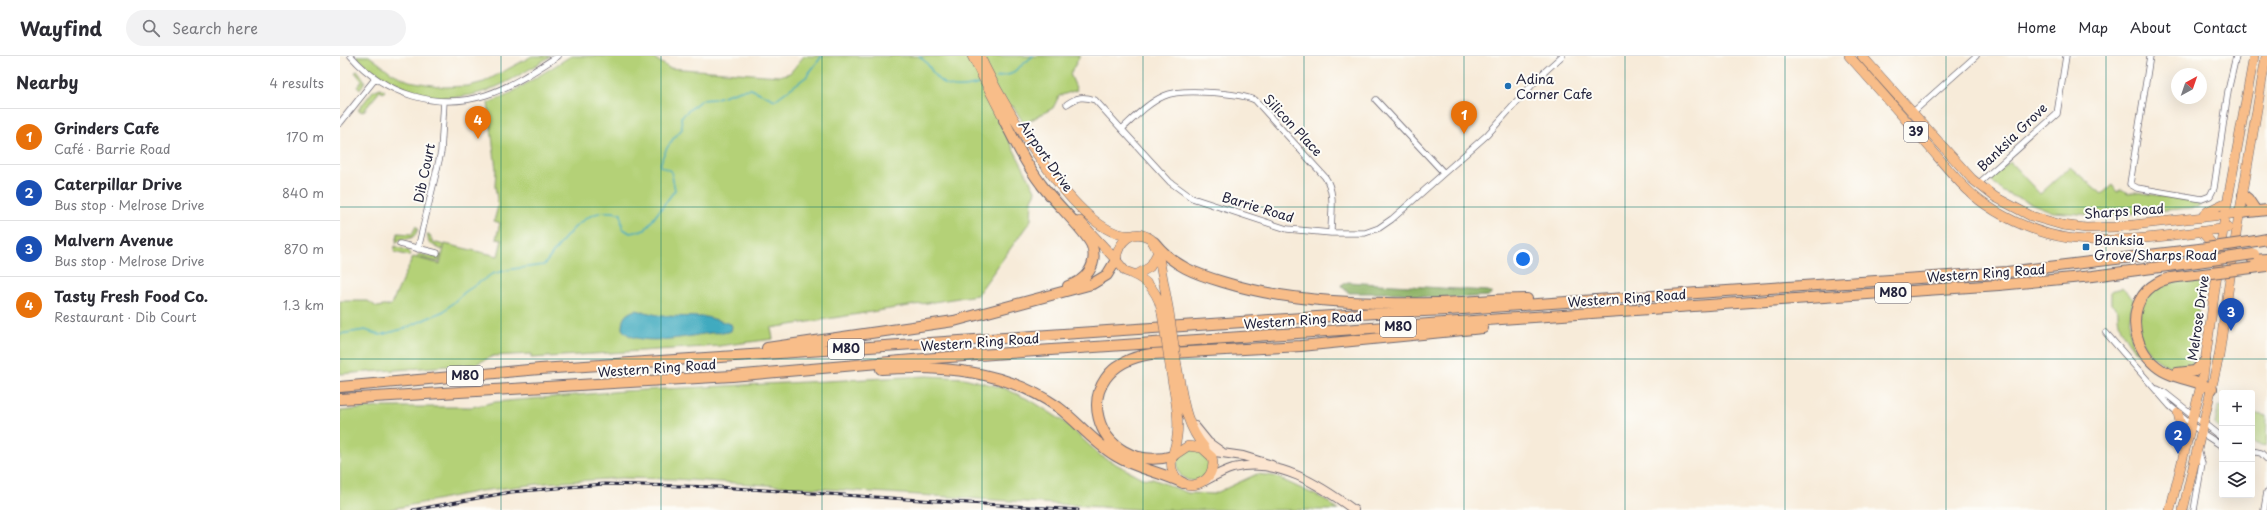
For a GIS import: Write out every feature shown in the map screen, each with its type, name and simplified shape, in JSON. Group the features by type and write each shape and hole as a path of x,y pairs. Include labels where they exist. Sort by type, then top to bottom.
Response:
{"highway":[{"path":"1003,113 1020,152 1041,184 1088,239 1092,247 1094,257 1088,274 1078,282 1012,306"},
{"path":"2243,195 2248,199 2256,211"},
{"path":"2240,213 2267,210"},
{"name":"Western Ring Road","path":"340,387 540,369 2007,272 2267,240"},
{"path":"1154,242 1168,257 1189,271 1246,289 1324,300 1414,303 1508,299 1620,298"},
{"name":"Western Ring Road","path":"340,399 560,388 732,376 935,358 1999,286 2093,276 2196,268 2253,261 2267,252"},
{"path":"2253,261 2267,259"},
{"path":"540,369 790,346 954,321 1092,284 1107,275 1116,260"},
{"path":"2253,261 2267,266"},
{"path":"2196,268 2156,283 2141,298 2136,314 2135,329 2140,346 2156,367 2171,374 2201,383 2212,389"},
{"path":"1173,456 1156,460 1130,454 1113,443 1103,430 1098,414 1099,392 1108,374 1122,362 1139,356 1152,354 1249,349 1352,341 1587,314"},
{"path":"2171,374 2195,371 2205,361"},
{"path":"732,376 778,377 935,367 982,374 1012,383 1042,397 1071,418 1106,450 1123,460 1183,483"}],"main road":[{"name":"Sharps Road","path":"1849,56 1948,169 1976,197 2006,217 2059,236 2106,240 2237,228"},
{"name":"Sharps Road","path":"1862,56 1952,158 1978,184 2012,207 2031,216 2062,225 2105,227 2240,213"},
{"name":"Melrose Drive","path":"2170,510 2201,383 2225,214 2254,56"},
{"name":"Melrose Drive","path":"2183,510 2202,434 2222,343 2237,228 2266,56"},
{"name":"Airport Drive","path":"977,57 1003,113 1023,151 1047,184 1116,260"},
{"name":"Airport Drive","path":"1003,113 1048,169 1093,219 1110,231 1121,235 1131,236"},
{"name":"39","path":"2201,218 2208,211 2227,202"},
{"path":"2059,236 2062,225"},
{"path":"2201,231 2214,246 2220,250"},
{"path":"1166,312 1152,288 1125,271 1116,260 1122,242 1131,236 1142,235 1154,242 1158,252 1174,366 1177,422 1172,470 1177,479 1183,483 1197,484 1226,471 1242,466 1280,469"},
{"path":"1132,274 1138,274 1149,269 1155,261 1158,252"},
{"path":"1174,366 1185,410 1193,434 1212,457 1212,472 1205,481"},
{"path":"1185,410 1200,433 1223,453"},
{"path":"2178,414 2185,449"},
{"path":"1173,456 1188,446 1196,446 1207,451 1259,460 1313,484 1354,510"}],"street":[{"path":"351,56 375,79 407,95 444,101 486,95 509,84 558,56"},
{"name":"Barrie Road","path":"1067,104 1075,98 1084,96 1095,100 1123,128 1170,182 1192,198 1287,229 1331,233 1365,233 1379,228 1392,219 1444,173 1486,135 1540,75 1562,56"},
{"path":"1912,113 1976,56"},
{"name":"Banksia Grove","path":"1978,184 2057,114 2066,56"},
{"path":"2150,56 2129,178 2131,185 2137,188 2202,199 2210,196 2214,188 2227,99 2236,56"},
{"path":"340,123 375,79"},
{"name":"Silicon Place","path":"1123,128 1152,103 1164,96 1178,91 1244,95 1255,100 1325,176 1330,185 1332,194 1331,233"},
{"path":"1376,100 1444,173"},
{"name":"Dib Court","path":"418,249 441,152 444,101"},
{"path":"400,244 437,253"},
{"path":"2106,333 2178,414 2202,434 2219,444"},
{"path":"2157,389 2165,393 2219,436"},
{"name":"Melrose Drive","path":"2194,510 2202,466 2198,450"},
{"path":"2255,452 2261,453 2267,457"},
{"path":"2264,510 2267,492"}],"green space":[{"path":"356,56 369,56 392,73 409,81 444,87 468,86 484,82 532,56 551,56 495,88 468,96 451,97 416,93 400,87 369,68"},
{"path":"571,56 651,56 669,68 779,76 790,73 804,56 1080,56 1070,74 1077,90 1059,96 1053,108 1024,124 1013,106 993,110 1036,192 1032,199 1031,220 977,295 771,328 773,339 719,346 531,358 531,354 493,356 476,364 340,374 340,301 368,301 377,307 391,305 413,257 440,264 445,244 498,256 502,240 496,239 500,223 494,221 498,206 495,186 496,169 488,103 506,96"},
{"path":"358,71 365,81 360,90 357,87 362,81 355,72"},
{"path":"380,88 385,91 383,93 380,91 363,112 358,110 373,91"},
{"path":"2010,162 2040,194 2070,167 2102,194 2112,185 2117,192 2121,189 2128,193 2136,192 2200,202 2199,207 2105,216 2053,212 2003,192 1990,179"},
{"path":"416,226 418,228 414,236 407,239 401,239 396,243 398,233 412,234"},
{"path":"427,234 429,234 433,242 444,245 442,250 429,243"},
{"path":"395,246 409,251 410,256 394,252"},
{"path":"419,254 436,257 441,254 439,262 416,257"},
{"path":"2191,280 2202,283 2192,369 2175,368 2161,362 2149,352 2142,340 2138,326 2139,312 2146,299 2158,288 2178,281"},
{"path":"1348,282 1487,291 1492,293 1489,296 1438,299 1400,293 1349,293 1341,285"},
{"path":"2122,288 2134,300 2130,314 2130,328 2135,348 2139,355 2124,335 2119,323 2118,311 2111,304 2111,291"},
{"path":"927,376 964,378 1004,388 1032,401 1063,421 1101,456 1142,478 1153,479 1188,493 1214,494 1257,474 1274,476 1326,500 1338,510 1147,510 675,479 621,478 547,483 480,491 387,510 340,510 340,411 380,407 472,407 495,402 624,391"},
{"path":"2218,406 2219,428 2215,425"},
{"path":"2255,414 2267,416 2266,446 2255,444"},
{"path":"1193,449 1202,452 1206,456 1209,465 1206,474 1202,478 1193,481 1184,478 1180,474 1177,465 1180,456 1184,452"}],"water":[{"path":"636,310 662,316 707,317 731,324 732,327 731,331 726,332 663,340 638,338 629,335 622,329 625,316"}],"waterway":[{"path":"340,334 365,330 380,335 403,329 444,311 465,292 492,274 512,269 544,265 567,235 576,226 596,214 608,212 621,214 622,228 630,233 645,230 675,190 671,171 660,166 663,155 668,146 682,129 681,117 701,100 714,99 741,90 751,89 775,100 806,77 822,56"},
{"path":"919,56 926,62 937,78 949,86 959,88 981,83"},
{"path":"996,78 1011,74 1033,56"}],"railway":[{"path":"413,510 511,492 604,484 718,487 1078,510"}],"place":[{"name":"Adina Corner Cafe","path":"1508,86"},
{"name":"Grinders Cafe","path":"1464,134"},
{"name":"Tasty Fresh Food Co.","path":"478,139"},
{"name":"Banksia Grove/Sharps Road","path":"2086,247"},
{"name":"Malvern Avenue","path":"2231,331"},
{"name":"Caterpillar Drive","path":"2178,454"}]}
